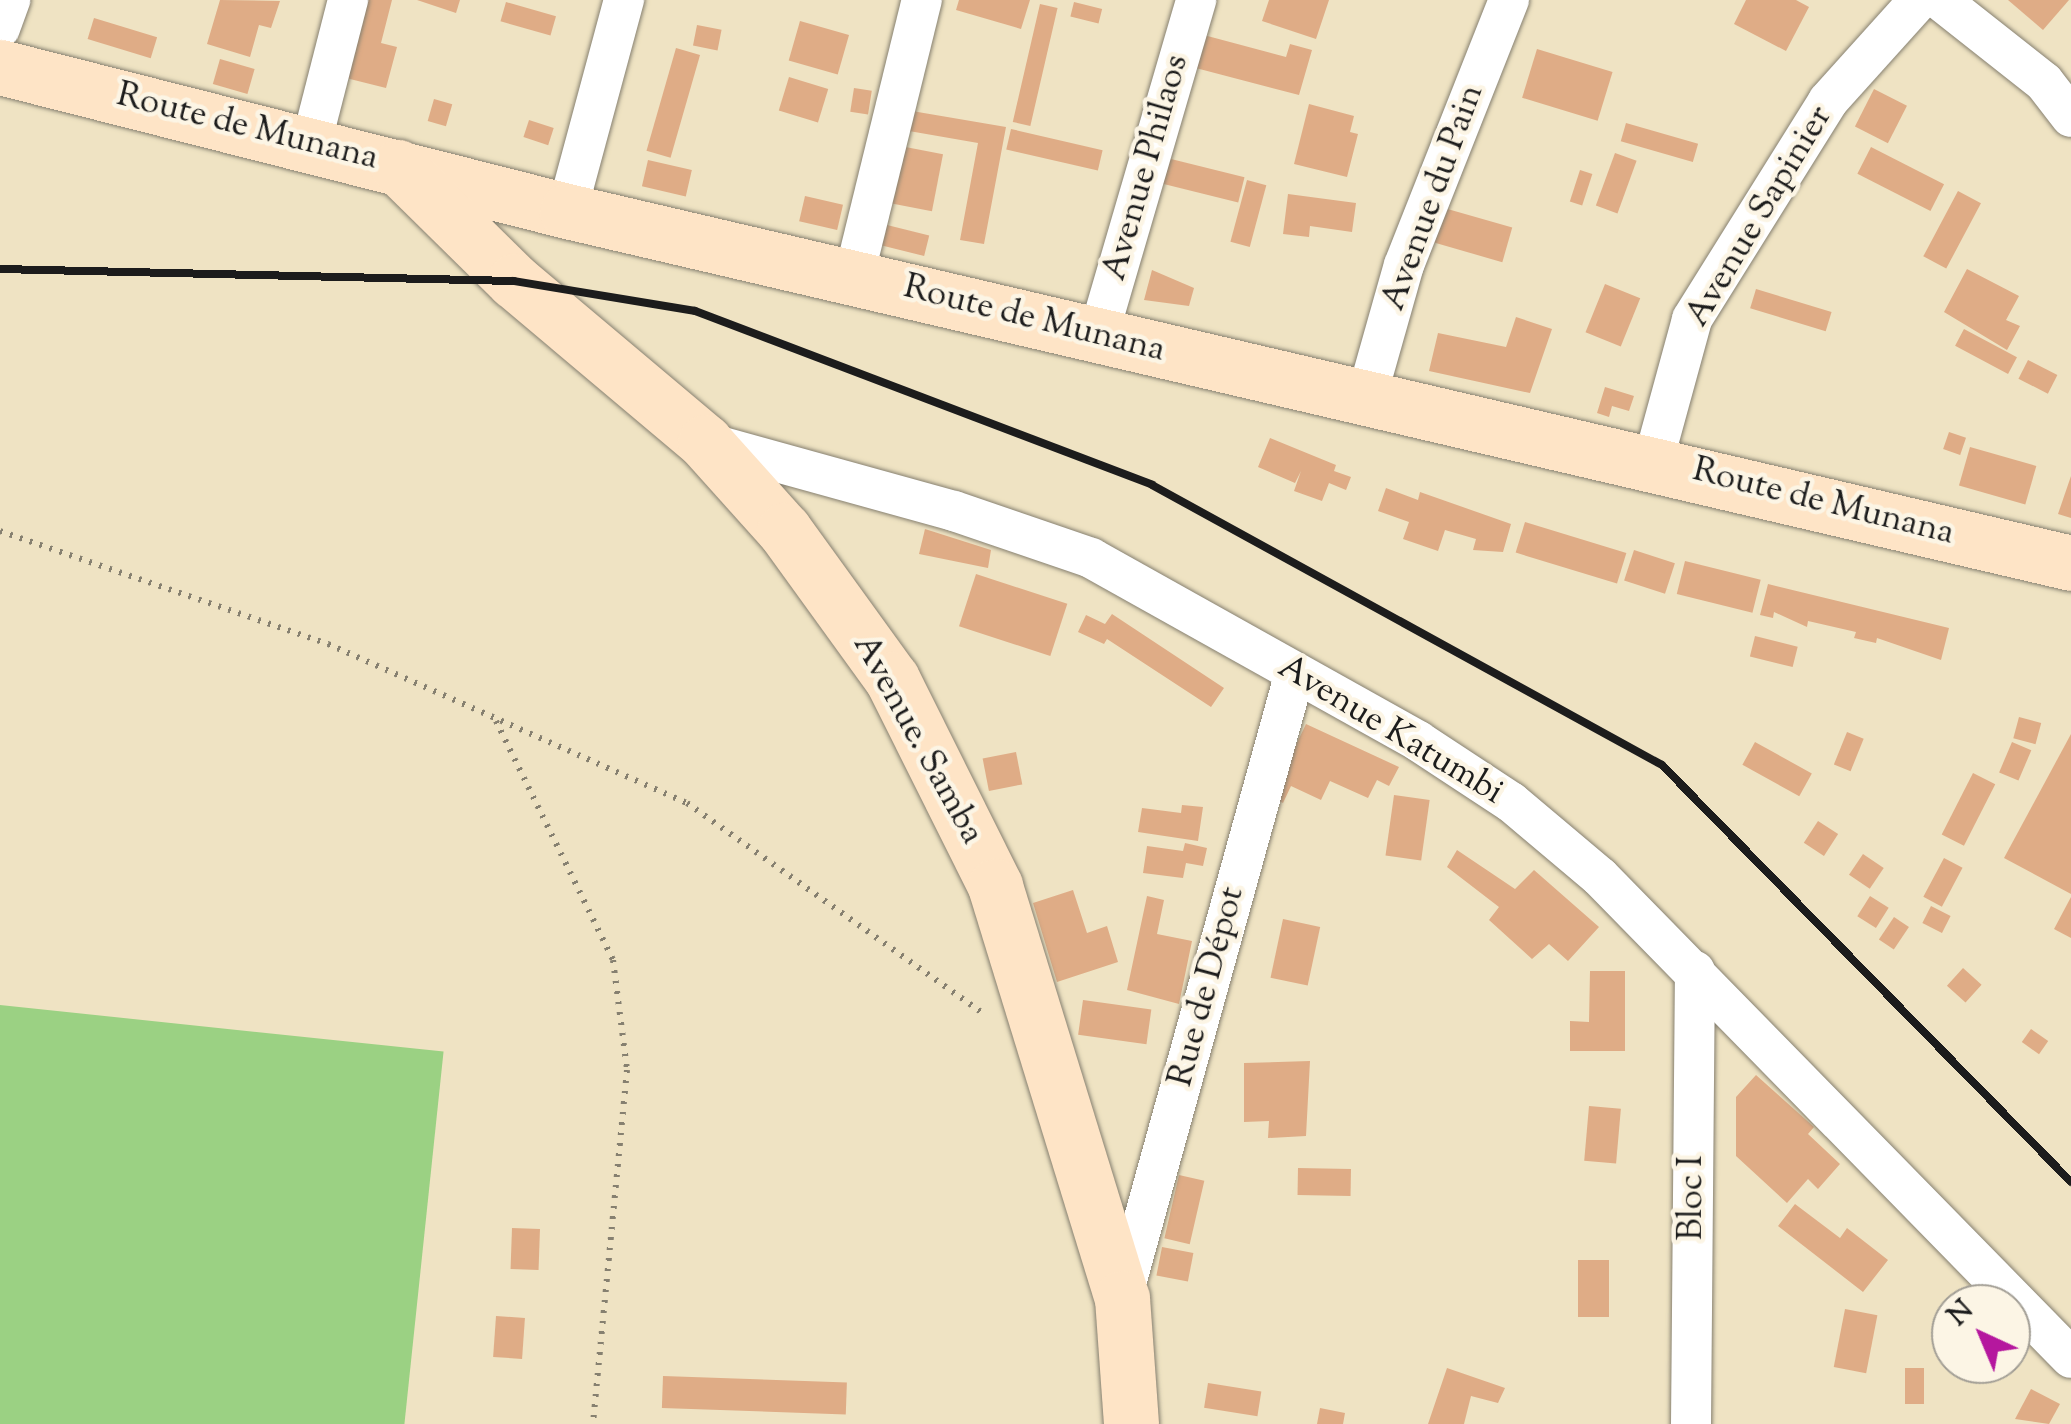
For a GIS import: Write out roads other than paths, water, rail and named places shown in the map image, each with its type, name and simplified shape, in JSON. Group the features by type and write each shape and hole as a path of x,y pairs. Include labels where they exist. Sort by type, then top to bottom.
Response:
{"main road":[{"name":"Route de Munana","path":"0,66 310,148 396,164 567,211 1366,399 1653,462 2071,563"},
{"name":"Avenue. Samba","path":"396,164 514,281 705,442 834,596 892,679 994,886 1122,1298 1131,1424"}],"street":[{"path":"0,28 10,0"},
{"path":"310,148 348,0"},
{"path":"567,211 624,0"},
{"path":"854,276 922,0"},
{"name":"Avenue Philaos","path":"1098,336 1196,0"},
{"name":"Avenue du Pain","path":"1366,399 1404,265 1509,0"},
{"name":"Avenue Sapinier","path":"1653,462 1692,320 1828,101 1919,0"},
{"path":"1940,0 2044,82 2071,118"},
{"name":"Avenue Katumbi","path":"705,442 954,512 1090,558 1197,614 1294,676 1418,741 1511,802 1600,876 2071,1358"},
{"name":"Rue de Dépot","path":"1122,1298 1294,676"},
{"name":"Bloc I","path":"1691,1424 1694,971"}],"railway":[{"path":"0,269 514,281 695,311 1152,485 1662,765 2071,1182"}]}
